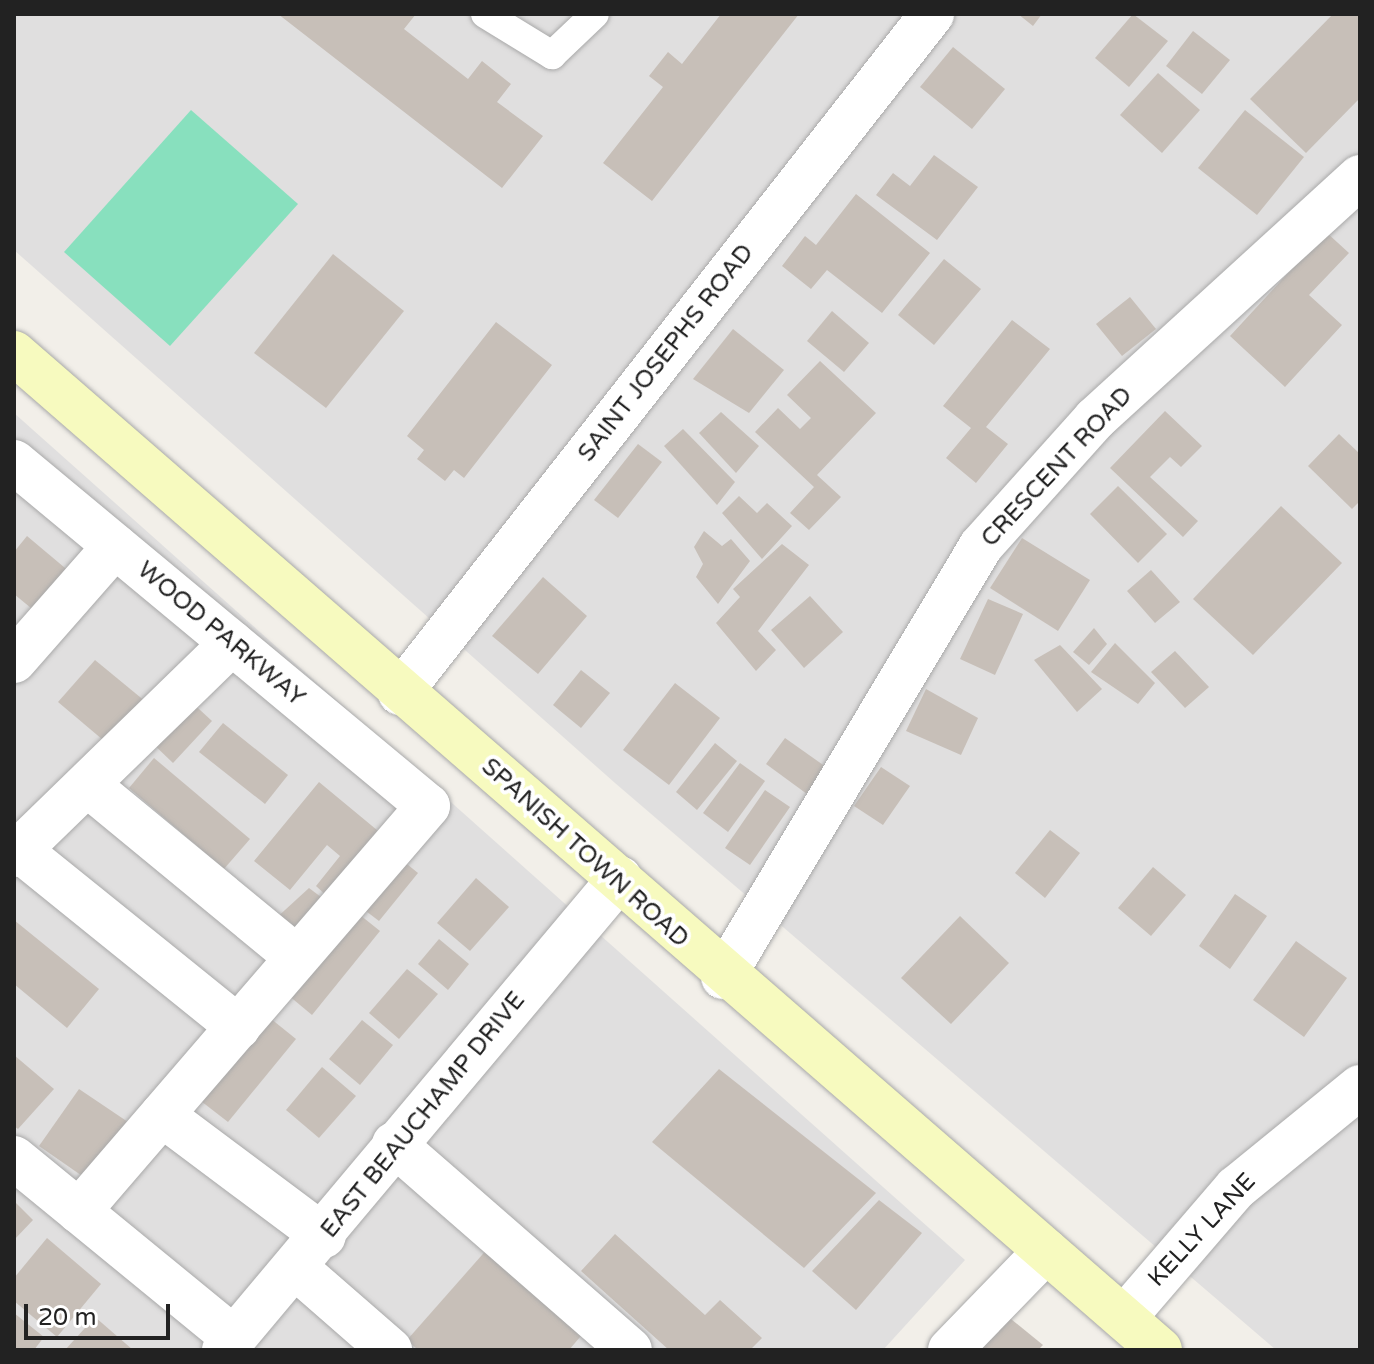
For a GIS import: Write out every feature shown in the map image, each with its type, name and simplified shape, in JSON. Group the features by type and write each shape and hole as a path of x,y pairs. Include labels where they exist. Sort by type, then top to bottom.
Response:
{"main road":[{"name":"SPANISH TOWN ROAD","path":"14,353 400,693 620,878 723,977 1160,1350"}],"street":[{"name":"SAINT JOSEPHS ROAD","path":"400,693 932,14"},
{"name":"CRESCENT ROAD","path":"723,977 981,546 1095,419 1360,177"},
{"name":"WOOD PARKWAY","path":"14,462 428,806 295,956"},
{"path":"14,661 115,546"},
{"path":"232,643 89,786 16,852 238,1027"},
{"path":"79,1211 295,956 89,786"},
{"name":"EAST BEAUCHAMP DRIVE","path":"229,1344 310,1252 394,1144 620,878"},
{"name":"KELLY LANE","path":"1124,1318 1236,1188 1360,1087"},
{"path":"162,1115 310,1252 390,1350"},
{"path":"394,1144 630,1350"},
{"path":"14,1158 79,1211 229,1344"},
{"path":"950,1350 1046,1251"}],"lane":[{"path":"485,14 552,55 595,14"}],"shaded area":[{"path":"14,14 1360,14 1360,1350 1276,1350 615,783 14,250"},
{"path":"14,413 965,1260 883,1350 14,1350"}],"green space":[{"path":"191,110 298,204 170,346 64,252"}],"building":[{"path":"278,14 416,14 404,29 468,79 482,61 511,84 497,102 543,136 502,188"},
{"path":"721,14 799,14 652,201 603,163 663,87 649,76 668,52 682,64"},
{"path":"1018,14 1042,14 1033,26"},
{"path":"1133,14 1168,41 1129,87 1095,58"},
{"path":"1333,14 1360,14 1360,98 1306,153 1250,99"},
{"path":"1193,31 1230,60 1202,94 1166,66"},
{"path":"953,47 1005,89 972,129 920,87"},
{"path":"1158,73 1200,110 1162,153 1120,115"},
{"path":"1245,110 1304,157 1257,215 1198,168"},
{"path":"934,155 978,187 937,240 876,195 893,173 910,186"},
{"path":"856,194 930,253 882,313 827,270 811,289 782,266 805,236 816,245"},
{"path":"1326,232 1349,253 1309,295 1342,325 1285,387 1230,336"},
{"path":"333,254 404,311 326,408 254,353"},
{"path":"944,259 981,289 934,345 898,315"},
{"path":"1130,297 1156,329 1122,356 1096,324"},
{"path":"832,311 869,343 844,372 807,341"},
{"path":"1012,320 1050,349 986,427 1008,444 976,483 946,458 971,428 943,406"},
{"path":"496,322 552,365 464,478 454,470 445,481 417,459 424,450 407,436"},
{"path":"733,329 784,370 749,413 693,379"},
{"path":"820,361 876,413 817,475 841,497 809,530 790,513 814,487 755,432 778,408 800,429 811,418 787,395"},
{"path":"1165,411 1202,446 1181,467 1170,457 1150,477 1198,521 1183,537 1110,468"},
{"path":"721,412 759,446 736,473 699,433"},
{"path":"683,429 735,482 717,505 664,446"},
{"path":"1339,434 1360,454 1360,501 1352,509 1308,466"},
{"path":"638,444 662,462 618,518 594,500"},
{"path":"1118,486 1167,534 1138,563 1090,514"},
{"path":"739,496 757,513 767,503 792,526 762,559 722,513"},
{"path":"1281,506 1342,563 1253,655 1193,599"},
{"path":"704,531 722,546 731,539 750,561 718,604 696,577 703,564 694,547"},
{"path":"27,536 71,573 37,613 14,594 14,552"},
{"path":"1022,538 1090,580 1058,631 990,588"},
{"path":"782,544 809,565 758,631 776,650 756,671 716,623 740,597 733,589"},
{"path":"1151,570 1180,602 1155,623 1127,591"},
{"path":"543,577 587,616 538,674 492,636"},
{"path":"810,596 843,632 804,668 771,630"},
{"path":"988,599 1023,614 995,675 960,659"},
{"path":"1094,628 1107,644 1089,665 1073,652"},
{"path":"1115,643 1155,683 1138,704 1091,672"},
{"path":"1060,645 1102,689 1077,712 1034,660"},
{"path":"1175,651 1209,687 1185,708 1151,672"},
{"path":"95,660 146,702 109,745 58,702"},
{"path":"581,670 610,693 581,728 553,705"},
{"path":"675,683 720,718 669,785 623,750"},
{"path":"926,689 978,718 961,755 906,731"},
{"path":"186,697 212,721 173,763 148,739"},
{"path":"223,723 288,775 265,804 199,752"},
{"path":"785,738 826,767 807,794 766,764"},
{"path":"715,743 737,761 697,810 676,792"},
{"path":"154,758 250,839 224,869 129,788"},
{"path":"740,763 765,781 728,832 703,813"},
{"path":"881,767 910,786 883,825 854,806"},
{"path":"319,782 383,835 329,898 316,886 340,856 327,845 290,890 254,861"},
{"path":"765,790 790,807 750,865 725,848"},
{"path":"1050,830 1080,853 1045,898 1015,873"},
{"path":"397,856 418,873 379,921 358,905"},
{"path":"1153,867 1186,895 1151,936 1118,908"},
{"path":"476,878 509,907 470,951 437,923"},
{"path":"309,888 325,900 295,938 273,921"},
{"path":"1235,894 1267,916 1230,969 1199,946"},
{"path":"350,907 380,931 312,1015 282,990"},
{"path":"960,916 1009,963 951,1024 901,978"},
{"path":"14,920 99,989 67,1028 14,984"},
{"path":"439,939 469,964 448,990 418,964"},
{"path":"1296,941 1347,978 1304,1037 1253,1000"},
{"path":"407,969 438,994 399,1039 369,1013"},
{"path":"265,1014 296,1039 228,1122 197,1098"},
{"path":"362,1020 393,1045 360,1085 329,1059"},
{"path":"14,1055 54,1089 18,1129 14,1126"},
{"path":"322,1067 356,1096 319,1138 286,1110"},
{"path":"719,1069 876,1193 804,1268 652,1142"},
{"path":"79,1089 128,1122 88,1180 39,1146"},
{"path":"879,1200 922,1233 856,1310 812,1271"},
{"path":"14,1201 33,1220 14,1240"},
{"path":"615,1234 705,1315 720,1300 762,1338 750,1350 669,1350 581,1271"},
{"path":"47,1238 101,1284 57,1337 14,1301 14,1278"},
{"path":"489,1247 586,1330 569,1350 418,1350 407,1340"},
{"path":"1000,1310 1043,1345 1038,1350 968,1350"},
{"path":"14,1313 44,1337 34,1350 14,1350"},
{"path":"95,1317 133,1350 65,1350"}]}
